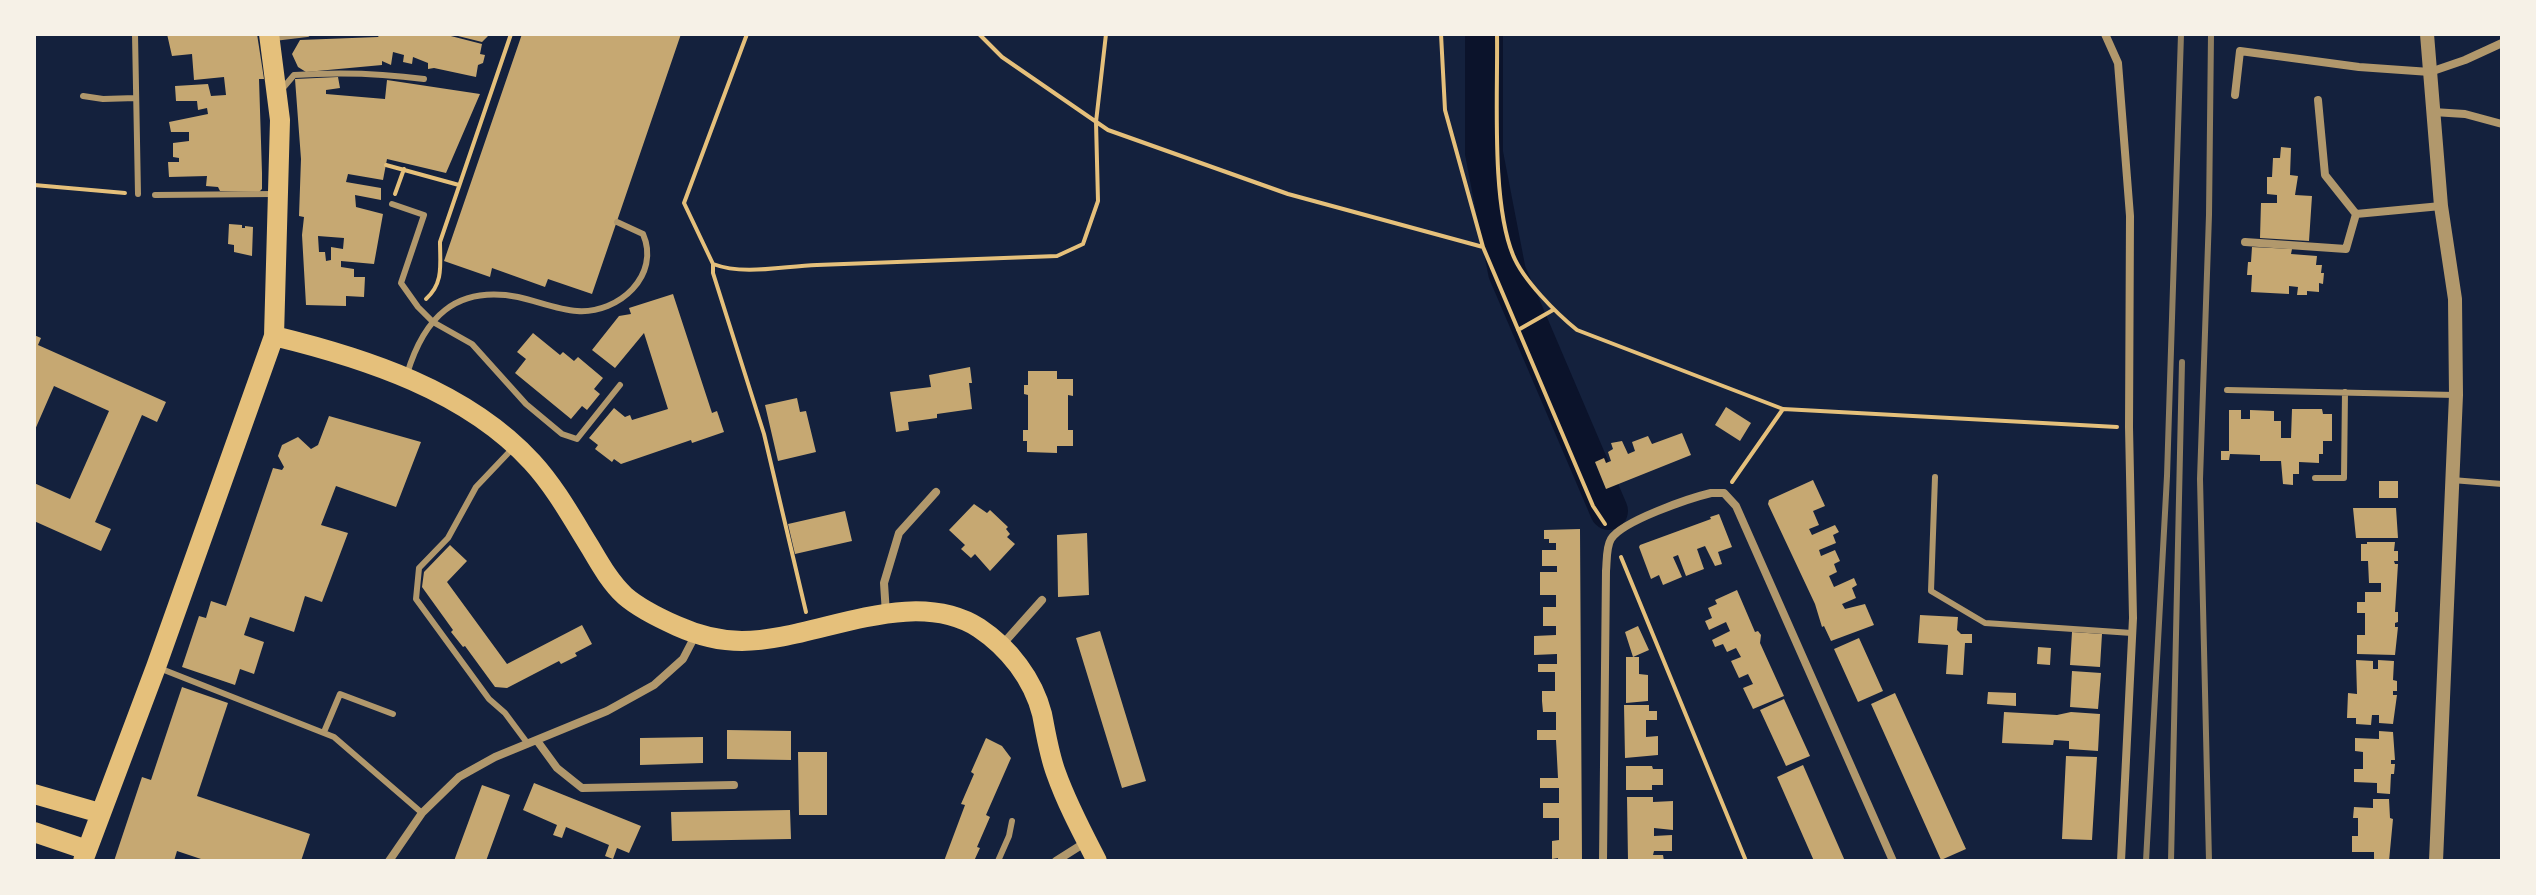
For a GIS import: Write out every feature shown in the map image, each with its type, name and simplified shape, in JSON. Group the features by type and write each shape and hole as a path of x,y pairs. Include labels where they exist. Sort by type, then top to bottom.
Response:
{"main road":[{"path":"34,832 85,856 274,336 280,133 270,36"},
{"path":"274,336 320,347 406,378 481,418 516,445 552,487 606,573 624,594 654,615 696,634 740,641 769,639 886,614 919,612 955,618 978,628 1022,670 1035,693 1054,770 1097,861"},
{"path":"34,794 100,813"}],"street":[{"path":"2105,34 2118,63 2130,216 2132,633 2121,861"},
{"path":"2427,34 2441,206 2455,299 2456,395 2436,861"},
{"path":"2235,95 2240,51 2359,67 2430,72 2502,43"},
{"path":"2318,100 2325,175 2356,214"},
{"path":"2433,112 2465,114 2502,124"},
{"path":"2356,214 2441,206"},
{"path":"2245,242 2346,249 2356,214"},
{"path":"886,614 884,583 899,533 936,492"},
{"path":"1603,861 1606,571 1612,536 1633,523 1701,495 1724,493 1731,498 1739,514 1893,861"},
{"path":"1000,646 1042,600"},
{"path":"389,861 422,813 451,784 470,770 607,711 654,685 683,659 696,634"},
{"path":"533,743 582,788 734,785"},
{"path":"1056,861 1087,841"}],"lane":[{"path":"135,34 138,194"},
{"path":"270,36 307,34"},
{"path":"278,94 294,75 370,73 424,79"},
{"path":"83,96 136,98"},
{"path":"155,195 277,194"},
{"path":"392,204 424,215 401,283 418,307 433,322 472,344 526,404 562,434 577,439 620,385"},
{"path":"406,378 419,340 452,305 485,294 515,297 577,311 607,308 619,303 643,273 648,252 643,234 617,222"},
{"path":"2227,390 2456,395"},
{"path":"2315,478 2344,478 2345,392"},
{"path":"516,445 476,487 448,538 419,568 416,599 489,699 533,743"},
{"path":"1935,477 1931,591 1985,623 2132,633"},
{"path":"2452,480 2502,484"},
{"path":"156,667 334,737 422,813"},
{"path":"324,732 340,694 393,714"},
{"path":"998,861 1012,821"}],"path":[{"path":"418,307 435,291 440,276 440,242 511,34"},
{"path":"747,34 684,203 713,264 713,273 764,434 810,630"},
{"path":"979,34 1002,57 1108,130 1288,194 1483,247"},
{"path":"713,264 725,269 750,270 1057,256 1083,244 1098,201 1096,122 1106,34"},
{"path":"1441,34 1445,110 1483,247 1593,506 1612,536 1746,861"},
{"path":"1497,34 1503,223 1514,258 1553,310 1577,330 1783,409 2129,427"},
{"path":"386,165 459,185"},
{"path":"392,204 404,169"},
{"path":"34,185 138,194"},
{"path":"1518,330 1553,310"},
{"path":"1724,493 1783,409"}],"building":[{"path":"167,34 257,34 264,79 259,79 262,189 259,192 220,191 218,187 206,186 207,176 169,177 168,162 179,162 179,158 173,157 173,143 189,141 189,132 171,132 169,122 208,114 207,108 198,110 197,101 176,101 175,86 208,84 211,96 226,95 224,77 194,80 192,54 172,56"},
{"path":"380,34 443,34 482,44 480,54 485,55 483,63 478,65 476,77 428,69 428,63 413,57 412,64 403,62 404,55 393,52 391,65 382,61 382,65 306,72 298,67 292,54 300,40 378,37"},
{"path":"450,34 486,34 488,36 482,42"},
{"path":"522,34 681,34 592,294 548,279 545,287 492,268 490,277 444,261"},
{"path":"338,77 340,88 326,90 326,94 385,99 387,80 480,94 446,173 387,159 383,180 348,174 346,182 381,188 381,200 355,195 356,207 383,214 374,264 341,261 341,267 354,269 354,277 365,277 364,297 346,296 346,306 306,305 302,235 304,217 299,216 301,159 295,79","holes":["318,236 344,238 343,249 331,247 331,260 326,261 325,252 319,252"]},
{"path":"2281,147 2291,148 2290,175 2298,176 2295,195 2312,196 2309,241 2260,238 2261,203 2277,203 2277,195 2267,194 2267,177 2272,177 2273,158 2280,158"},
{"path":"229,224 253,227 252,256 234,252 234,245 228,244"},
{"path":"2252,247 2292,249 2291,254 2317,256 2316,265 2322,265 2321,273 2324,273 2319,292 2307,291 2307,295 2297,295 2298,287 2289,286 2289,294 2251,292 2252,275 2247,275"},
{"path":"673,294 712,413 717,411 724,432 621,464 614,459 612,462 595,449 598,445 589,438 614,408 625,417 630,415 632,420 668,409 644,333 615,368 592,350 619,316 631,314 629,308"},
{"path":"533,333 560,355 563,352 574,361 578,357 603,378 594,389 600,394 587,410 582,406 571,419 515,373 526,359 517,352"},
{"path":"34,335 41,338 38,345 166,402 157,422 142,415 95,522 111,529 101,551 34,521 34,483 70,499 109,411 54,386 34,432"},
{"path":"970,367 972,409 908,422 909,430 896,432 890,392 931,387 929,375"},
{"path":"1028,371 1057,371 1057,379 1073,379 1073,396 1068,395 1068,430 1073,430 1073,446 1057,446 1057,453 1027,452 1023,430 1028,430 1028,395 1024,394 1024,385 1028,385"},
{"path":"797,398 800,412 806,411 816,452 778,461 765,405"},
{"path":"1726,407 1751,423 1740,441 1715,425"},
{"path":"2292,409 2322,409 2323,414 2332,414 2332,441 2323,441 2319,463 2299,462 2299,474 2293,474 2293,485 2283,484 2281,461 2260,461 2260,455 2230,454 2229,460 2221,460 2221,451 2229,451 2229,410 2241,410 2241,419 2250,419 2250,410 2274,411 2274,421 2281,421 2281,438 2291,438"},
{"path":"329,416 421,442 396,507 336,486 321,525 348,533 322,602 305,596 294,632 250,617 244,635 264,642 254,674 240,669 235,685 182,667 199,616 206,618 211,601 226,606 273,468 282,470 284,467 278,456 282,445 298,437 311,449 318,445"},
{"path":"1682,433 1691,455 1606,489 1595,462 1604,458 1606,463 1611,461 1608,452 1613,449 1611,443 1622,441 1628,454 1635,451 1632,442 1648,436 1652,444"},
{"path":"1813,480 1825,506 1813,511 1819,525 1809,529 1812,535 1835,525 1839,532 1833,535 1836,543 1819,550 1821,556 1835,550 1840,561 1834,564 1837,572 1829,576 1834,587 1854,578 1857,585 1852,588 1856,598 1842,604 1845,609 1865,604 1874,625 1831,641 1768,504 1769,500"},
{"path":"2379,481 2398,481 2398,498 2379,498"},
{"path":"974,504 987,513 990,510 1008,527 1006,529 1010,534 1007,537 1015,544 990,571 975,554 971,558 961,549 965,545 949,530"},
{"path":"2353,508 2396,508 2398,538 2356,538"},
{"path":"845,511 852,541 795,554 788,524"},
{"path":"1719,514 1732,547 1718,552 1722,564 1715,566 1705,546 1697,549 1704,569 1686,576 1678,555 1673,557 1682,577 1663,585 1659,575 1651,579 1640,545"},
{"path":"1580,529 1582,861 1558,861 1558,858 1552,859 1552,841 1559,840 1559,818 1543,818 1543,803 1559,803 1559,788 1540,788 1540,778 1558,778 1556,740 1537,740 1537,730 1556,730 1556,712 1543,712 1542,701 1542,691 1555,691 1555,672 1538,672 1538,664 1557,664 1557,654 1534,655 1534,636 1556,635 1556,626 1543,626 1543,607 1556,607 1556,595 1540,595 1540,572 1557,572 1557,566 1542,566 1542,550 1556,550 1556,543 1544,539 1544,530"},
{"path":"1087,533 1089,595 1058,597 1057,535"},
{"path":"2395,542 2394,551 2398,551 2398,561 2394,561 2398,564 2395,655 2357,654 2357,635 2365,635 2365,613 2357,613 2357,602 2365,602 2365,592 2381,592 2381,583 2369,583 2368,561 2361,561 2361,544"},
{"path":"450,545 467,561 447,582 507,664 582,625 592,644 575,653 577,656 561,664 559,661 507,688 495,687 451,632 453,630 422,587 424,572"},
{"path":"1737,590 1755,632 1761,635 1760,643 1784,696 1753,709 1743,688 1753,684 1748,674 1739,678 1731,661 1741,657 1736,648 1727,652 1723,644 1715,647 1712,640 1730,631 1726,622 1709,630 1705,621 1712,618 1708,608 1717,604 1715,600"},
{"path":"1920,615 1958,617 1957,630 1961,634 1972,634 1972,643 1965,643 1963,675 1946,674 1948,645 1918,643"},
{"path":"1638,626 1649,650 1633,657 1625,632"},
{"path":"1100,631 1146,781 1122,788 1076,638"},
{"path":"2072,632 2102,634 2100,667 2070,665"},
{"path":"1859,638 1883,691 1858,702 1834,649"},
{"path":"2038,647 2051,648 2050,665 2037,664"},
{"path":"1626,657 1639,657 1639,674 1648,675 1648,701 1626,703"},
{"path":"2356,660 2373,661 2373,669 2378,669 2378,660 2394,661 2393,680 2397,681 2397,691 2393,691 2393,695 2397,695 2393,724 2379,723 2379,715 2372,715 2371,725 2356,724 2356,718 2347,718 2348,693 2357,694"},
{"path":"2072,671 2101,673 2098,709 2070,707"},
{"path":"182,687 228,703 197,796 310,834 301,861 207,861 177,851 174,861 114,861 142,777 151,780"},
{"path":"1988,692 2016,693 2016,706 1987,704"},
{"path":"1895,693 1966,849 1941,860 1871,704"},
{"path":"1784,699 1810,756 1786,766 1760,710"},
{"path":"1624,705 1649,705 1649,711 1657,711 1657,720 1646,720 1646,737 1658,736 1658,755 1625,758"},
{"path":"2004,712 2100,714 2098,751 2069,749 2069,741 2054,740 2053,745 2002,743"},
{"path":"727,730 791,731 791,760 727,759"},
{"path":"2379,731 2393,732 2395,760 2391,760 2391,764 2395,764 2390,794 2377,793 2377,783 2354,782 2354,769 2363,769 2363,752 2355,751 2355,738 2379,739"},
{"path":"703,737 703,763 640,765 640,738"},
{"path":"986,738 1002,746 1011,758 986,815 990,817 974,861 944,861 965,805 961,804 974,774 971,772"},
{"path":"798,752 827,752 827,815 799,815"},
{"path":"2066,756 2097,757 2092,840 2062,839"},
{"path":"1803,765 1845,861 1814,861 1777,777"},
{"path":"1626,766 1663,769 1663,785 1652,785 1652,790 1626,790"},
{"path":"534,783 641,826 629,853 617,848 613,859 605,856 609,845 566,827 562,838 553,835 557,825 523,810"},
{"path":"482,785 510,795 486,861 454,861"},
{"path":"1627,797 1653,797 1653,802 1673,801 1673,830 1654,828 1654,836 1672,835 1672,851 1654,851 1653,855 1663,855 1664,861 1628,861"},
{"path":"2373,799 2389,799 2390,818 2393,819 2389,861 2374,861 2374,852 2352,852 2352,836 2358,836 2358,818 2353,818 2354,807 2373,808"},
{"path":"790,810 791,839 672,841 671,812"}],"waterway":[{"path":"1484,34 1484,153 1507,272 1609,511"}],"railway":[{"path":"2146,861 2167,476 2181,34"},
{"path":"2209,861 2200,479 2209,215 2211,34"},
{"path":"2171,861 2182,362"}]}
